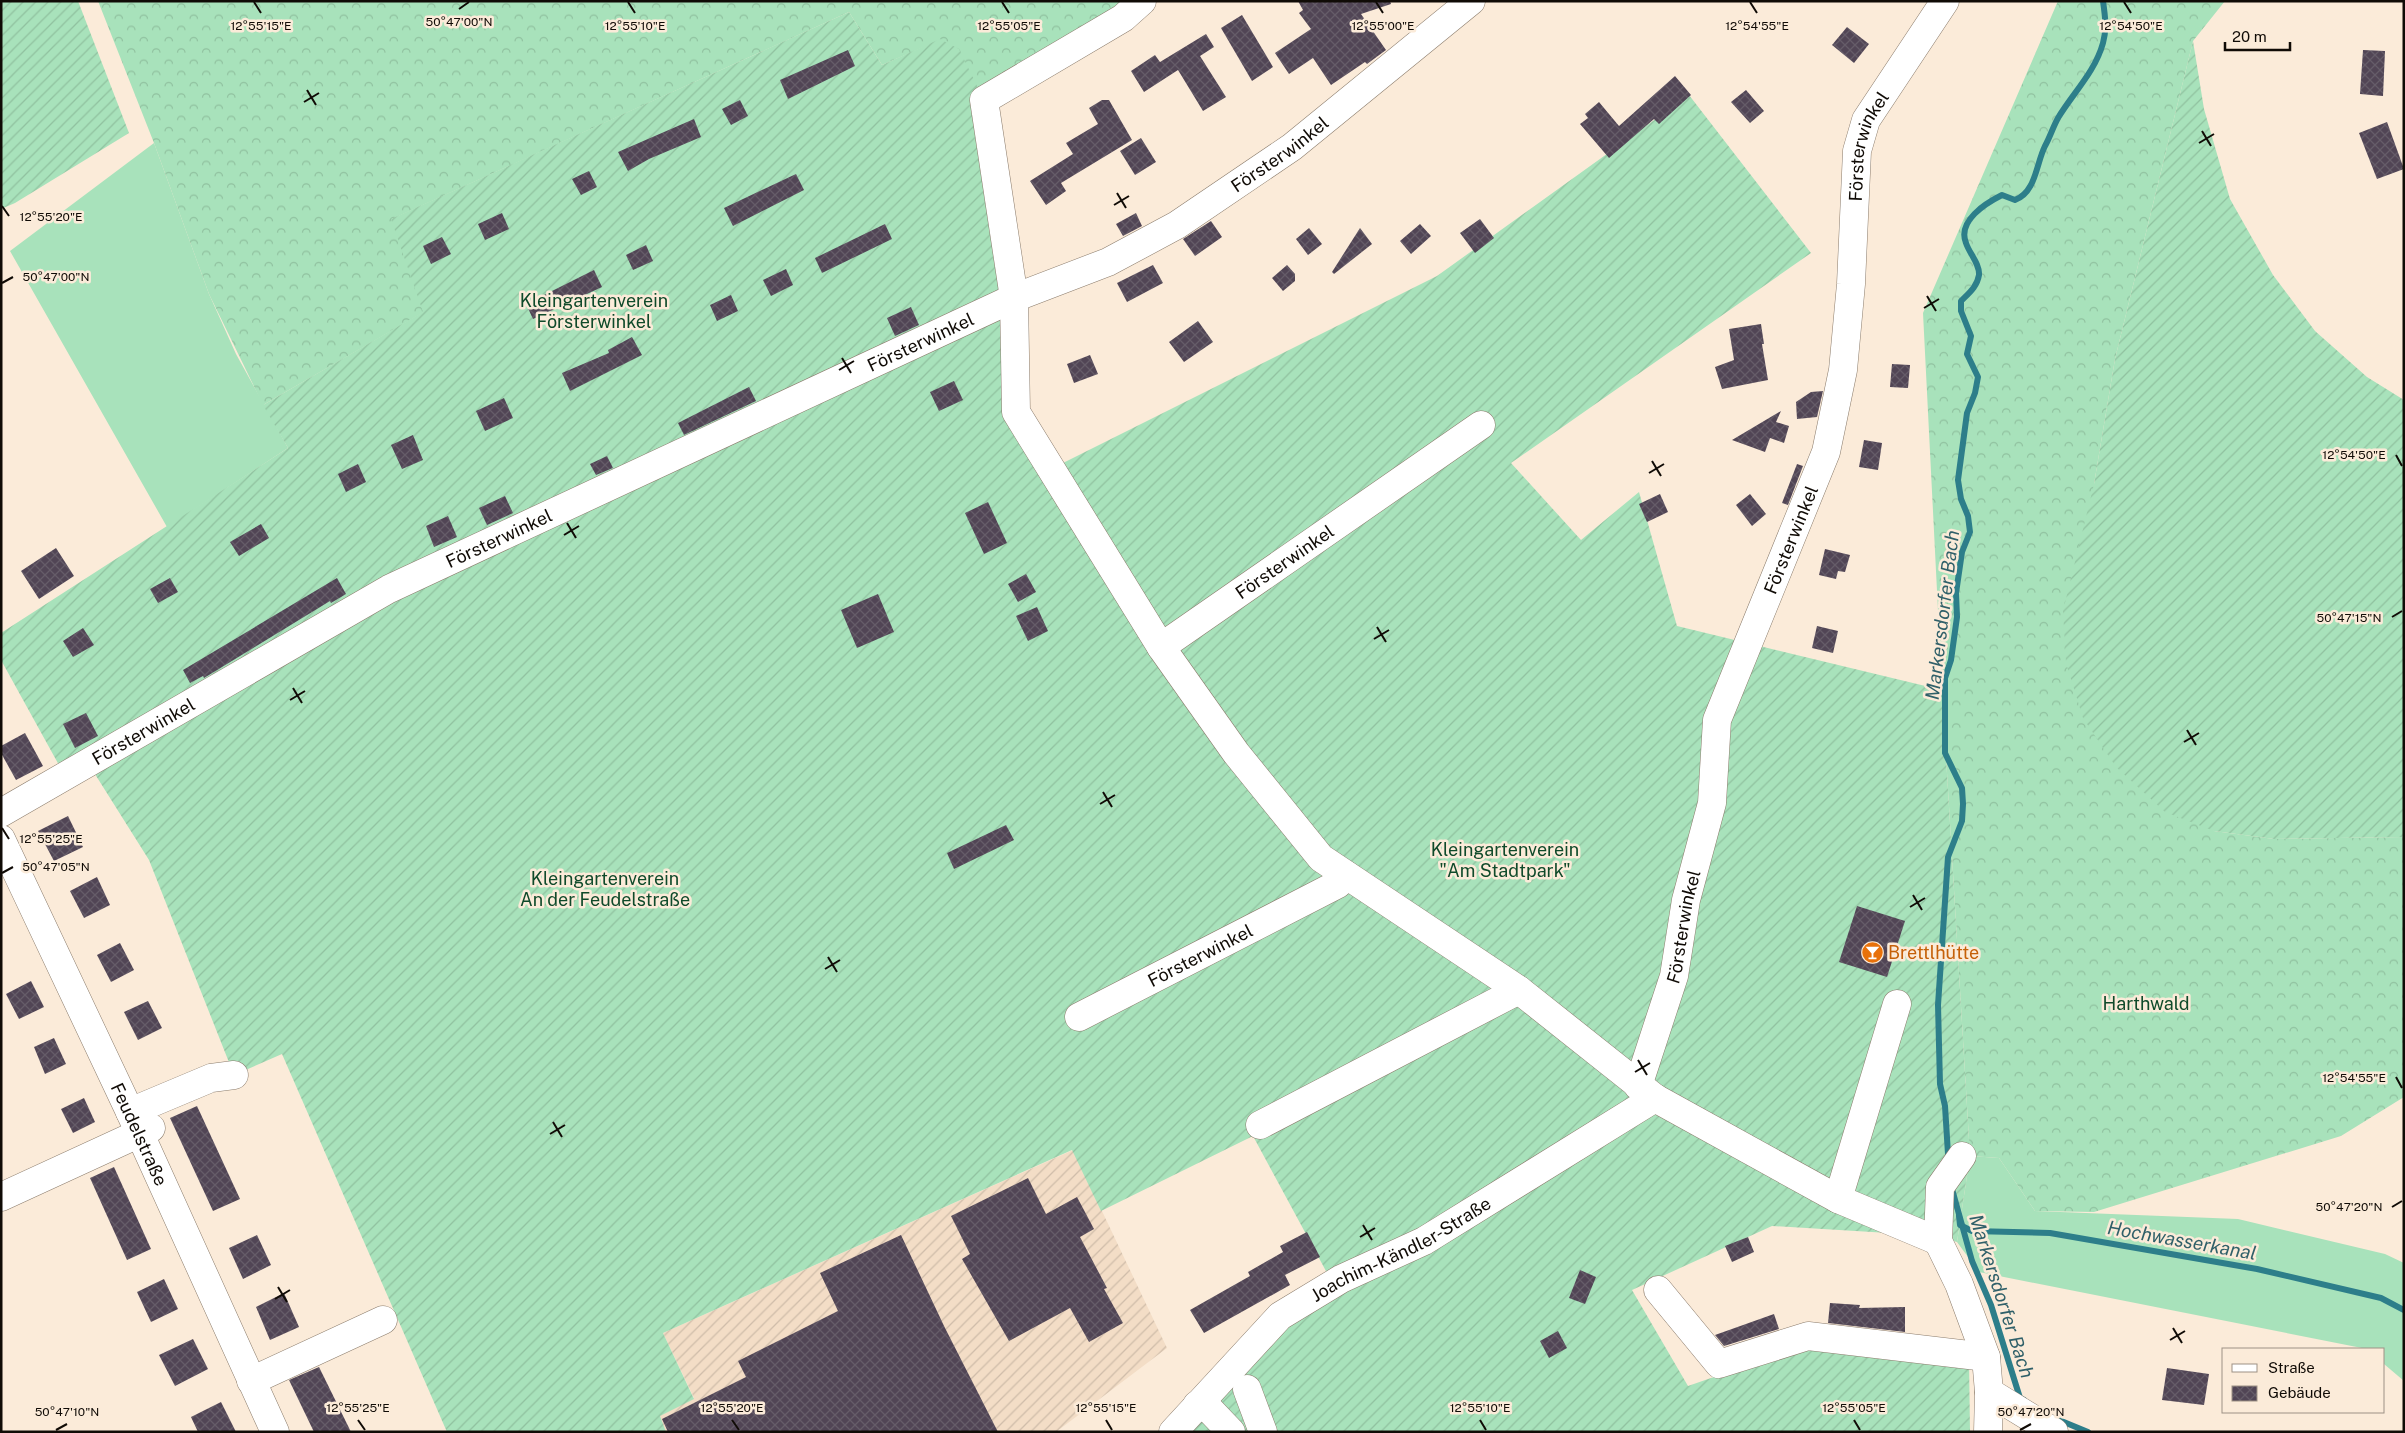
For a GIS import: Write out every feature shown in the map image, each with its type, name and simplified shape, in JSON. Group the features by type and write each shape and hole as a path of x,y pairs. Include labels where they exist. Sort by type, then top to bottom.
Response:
{"street":[{"path":"1142,1 1122,18 984,100 1014,298 1016,412 1162,647 1236,753 1321,858 1519,990 1646,1092 1838,1199 1938,1241"},
{"name":"Försterwinkel","path":"1,813 389,589 1014,298 1108,262 1177,225 1292,147 1470,1"},
{"name":"Försterwinkel","path":"1646,1092 1674,976 1686,900 1712,803 1717,720 1826,452 1842,370 1851,284 1857,151 1866,120 1945,1"},
{"name":"Försterwinkel","path":"1162,647 1481,425"},
{"name":"Feudelstraße","path":"1,839 140,1124 275,1432"},
{"name":"Försterwinkel","path":"1079,1017 1338,884 1346,875"},
{"path":"1260,1125 1519,990"},
{"path":"1838,1199 1897,1004"},
{"path":"1,1197 140,1124 211,1078 234,1075"},
{"name":"Joachim-Kändler-Straße","path":"1173,1432 1280,1316 1341,1279 1424,1241 1646,1092"},
{"path":"1962,1156 1940,1187 1938,1241 1959,1284 1986,1356 1989,1392 1988,1432"},
{"path":"1658,1290 1718,1364 1808,1336 1986,1356"},
{"path":"251,1380 383,1320"},
{"path":"1247,1389 1263,1432"},
{"path":"1989,1392 2054,1432"},
{"path":"1197,1406 1210,1410 1231,1432"}],"shaded area":[{"path":"1073,1150 1167,1348 1056,1432 666,1432 659,1416 694,1398 663,1333"}],"green space":[{"path":"1,1 78,1 129,133 15,203 1,209"},
{"path":"98,1 1142,1 984,100 940,40 882,65 849,12 392,219 424,312 263,405 209,294 154,143"},
{"name":"Harthwald","path":"2058,1 2225,1 2193,41 2115,359 2094,484 2214,831 2274,839 2404,837 2404,1097 2341,1136 2094,1212 2035,1211 1999,1158 1970,1156 1942,690 1923,313"},
{"path":"849,12 882,65 940,39 959,49 984,100 1016,412 1051,469 1437,276 1689,95 1811,253 1511,463 1581,540 1639,492 1677,626 1942,690 1970,1156 1957,1242 1937,1236 1772,1226 1632,1290 1688,1386 1809,1344 1969,1358 1970,1432 1180,1432 1333,1284 1253,1136 1101,1211 1072,1150 663,1333 694,1399 660,1416 666,1432 447,1432 282,1054 234,1075 149,860 88,763 65,776 1,660 1,633 288,448 263,405 423,312 391,219"},
{"path":"2193,41 2204,109 2230,199 2273,275 2315,331 2367,377 2404,400 2404,837 2274,839 2214,831 2165,812 2116,767 2083,718 2066,663 2063,611 2094,484 2115,359"},
{"path":"154,143 209,294 236,354 288,448 167,527 10,251"},
{"path":"1970,1156 1999,1158 2035,1211 2238,1219 2385,1254 2404,1263 2404,1381 2385,1365 2385,1348 2362,1348 1979,1272 1957,1242"}],"building":[{"path":"1298,1 1390,1 1391,4 1361,14 1386,50 1367,64 1365,62 1331,85 1313,58 1289,74 1275,53 1311,29 1299,13 1303,10"},
{"path":"1242,15 1273,67 1252,81 1221,28"},
{"path":"1847,27 1869,44 1854,63 1832,45"},
{"path":"1206,34 1214,47 1200,56 1226,97 1203,111 1178,70 1144,92 1131,71 1155,55 1160,62"},
{"path":"848,50 855,66 788,99 780,80"},
{"path":"2363,50 2385,51 2383,96 2360,94"},
{"path":"1675,76 1691,95 1659,124 1654,119 1609,158 1580,124 1588,118 1585,114 1599,102 1619,126"},
{"path":"1746,90 1764,111 1750,123 1731,102"},
{"path":"740,100 748,116 731,125 722,109"},
{"path":"1102,100 1109,100 1132,140 1061,183 1066,191 1046,205 1030,181 1073,154 1066,143 1098,124 1089,108"},
{"path":"694,119 701,137 649,159 628,171 618,152"},
{"path":"2387,122 2404,169 2377,179 2359,133"},
{"path":"1141,138 1156,162 1135,175 1120,151"},
{"path":"589,171 597,187 581,195 572,179"},
{"path":"796,174 804,190 733,226 724,208"},
{"path":"502,213 509,229 485,240 478,224"},
{"path":"1136,213 1142,226 1123,236 1116,224"},
{"path":"1480,219 1494,238 1475,253 1460,233"},
{"path":"1211,221 1222,237 1195,256 1183,239"},
{"path":"885,224 892,239 822,273 815,258"},
{"path":"1420,224 1431,236 1411,254 1400,241"},
{"path":"1309,228 1322,244 1308,255 1296,239"},
{"path":"1360,228 1372,244 1334,274 1332,272"},
{"path":"442,237 451,254 431,264 423,246"},
{"path":"646,245 653,261 633,270 626,255"},
{"path":"1153,265 1163,283 1127,302 1117,283"},
{"path":"1287,265 1295,274 1295,281 1283,291 1272,278"},
{"path":"786,269 793,285 771,296 763,280"},
{"path":"594,270 602,287 533,319 526,304"},
{"path":"731,295 738,311 717,321 710,305"},
{"path":"911,307 919,325 895,336 887,318"},
{"path":"1198,321 1213,342 1184,362 1169,342"},
{"path":"1761,324 1768,380 1722,389 1715,367 1734,360 1729,329"},
{"path":"632,337 642,355 570,391 562,373 609,353 608,350"},
{"path":"1090,355 1098,374 1074,383 1067,364"},
{"path":"1892,364 1910,365 1908,388 1890,387"},
{"path":"954,381 963,400 939,411 930,392"},
{"path":"749,387 756,401 684,435 678,423"},
{"path":"1823,391 1817,417 1797,419 1796,402 1811,392"},
{"path":"504,398 513,418 485,431 476,411"},
{"path":"1781,411 1776,422 1789,426 1784,443 1770,438 1765,452 1732,440"},
{"path":"413,435 423,460 402,469 391,445"},
{"path":"1864,440 1882,443 1878,470 1859,467"},
{"path":"607,456 613,468 596,475 590,464"},
{"path":"358,464 366,482 346,492 338,474"},
{"path":"1797,464 1803,466 1788,505 1782,503"},
{"path":"1660,494 1668,512 1647,522 1639,504"},
{"path":"1750,494 1766,514 1752,526 1736,505"},
{"path":"505,496 513,513 487,525 479,508"},
{"path":"988,502 1007,543 984,554 965,513"},
{"path":"448,516 457,537 434,547 426,526"},
{"path":"261,524 269,538 239,556 230,542"},
{"path":"56,548 74,576 39,599 21,571"},
{"path":"1825,549 1850,555 1845,572 1838,571 1836,579 1819,575"},
{"path":"1026,574 1036,592 1018,602 1008,584"},
{"path":"170,578 178,592 158,603 150,589"},
{"path":"337,578 346,594 331,603 330,601 204,678 203,676 190,683 183,670"},
{"path":"878,594 894,632 857,648 841,610"},
{"path":"1037,607 1048,631 1028,641 1016,616"},
{"path":"1817,626 1838,631 1833,653 1812,648"},
{"path":"83,628 94,645 73,657 63,641"},
{"path":"86,713 98,736 75,748 63,724"},
{"path":"25,733 43,766 16,780 1,753 1,746"},
{"path":"68,816 83,847 54,861 38,831"},
{"path":"1006,825 1014,840 954,869 947,853"},
{"path":"97,877 110,905 84,918 70,891"},
{"path":"1857,906 1905,921 1887,977 1839,962"},
{"path":"120,943 134,970 111,982 97,955"},
{"path":"31,981 44,1007 19,1019 6,994"},
{"path":"148,1001 162,1028 138,1040 124,1012"},
{"path":"54,1038 66,1064 45,1074 34,1047"},
{"path":"84,1098 95,1122 73,1133 61,1109"},
{"path":"197,1106 240,1199 213,1211 170,1118"},
{"path":"114,1167 151,1249 127,1260 90,1178"},
{"path":"1028,1178 1046,1214 1077,1197 1094,1229 1080,1237 1107,1288 1104,1289 1123,1323 1089,1342 1070,1308 1009,1341 962,1259 970,1254 951,1216"},
{"path":"1307,1232 1320,1257 1285,1275 1290,1285 1204,1333 1190,1310 1250,1276 1248,1272 1283,1252 1280,1246"},
{"path":"257,1235 271,1265 243,1279 229,1248"},
{"path":"901,1235 945,1328 998,1432 668,1432 662,1419 746,1377 738,1361 838,1311 820,1273"},
{"path":"1748,1237 1754,1252 1732,1262 1725,1246"},
{"path":"1580,1270 1596,1277 1585,1304 1569,1298"},
{"path":"164,1279 178,1309 151,1322 137,1292"},
{"path":"284,1293 299,1327 270,1340 256,1307"},
{"path":"1830,1303 1860,1305 1859,1308 1905,1307 1905,1332 1828,1323"},
{"path":"1774,1314 1779,1329 1724,1346 1715,1335"},
{"path":"1558,1331 1567,1348 1549,1358 1540,1341"},
{"path":"193,1339 208,1369 175,1386 159,1355"},
{"path":"319,1367 351,1432 314,1432 289,1380"},
{"path":"2167,1368 2209,1374 2204,1405 2162,1400"},
{"path":"221,1402 236,1432 198,1432 191,1417"}],"waterway":[{"name":"Markersdorfer Bach","path":"1948,1154 1945,1106 1940,1084 1938,1005 1948,857 1962,821 1963,804 1962,788 1945,753 1945,678 1951,660 1957,617 1956,593 1962,552 1970,532 1968,516 1961,499 1958,480 1967,413 1975,393 1978,377 1967,354 1971,336 1961,311 1961,301 1975,286 1979,271 1967,247 1964,235 1969,220 1988,203 2002,195 2015,200 2027,191 2056,121 2089,73 2099,54 2105,32 2103,1"},
{"name":"Markersdorfer Bach","path":"1952,1189 1972,1261 1991,1305 2020,1398 2024,1400"},
{"name":"Hochwasserkanal","path":"1959,1216 1960,1225 1972,1231 2050,1233 2257,1269 2381,1298 2404,1310"},
{"name":"Markersdorfer Bach","path":"2054,1418 2088,1432"}],"place":[{"name":"Brettlhütte","path":"1872,952"}],"park label":[{"name":"Kleingartenverein Försterwinkel","path":"594,310"},
{"name":"Kleingartenverein \"Am Stadtpark\"","path":"1505,860"},
{"name":"Kleingartenverein An der Feudelstraße","path":"605,888"}]}
